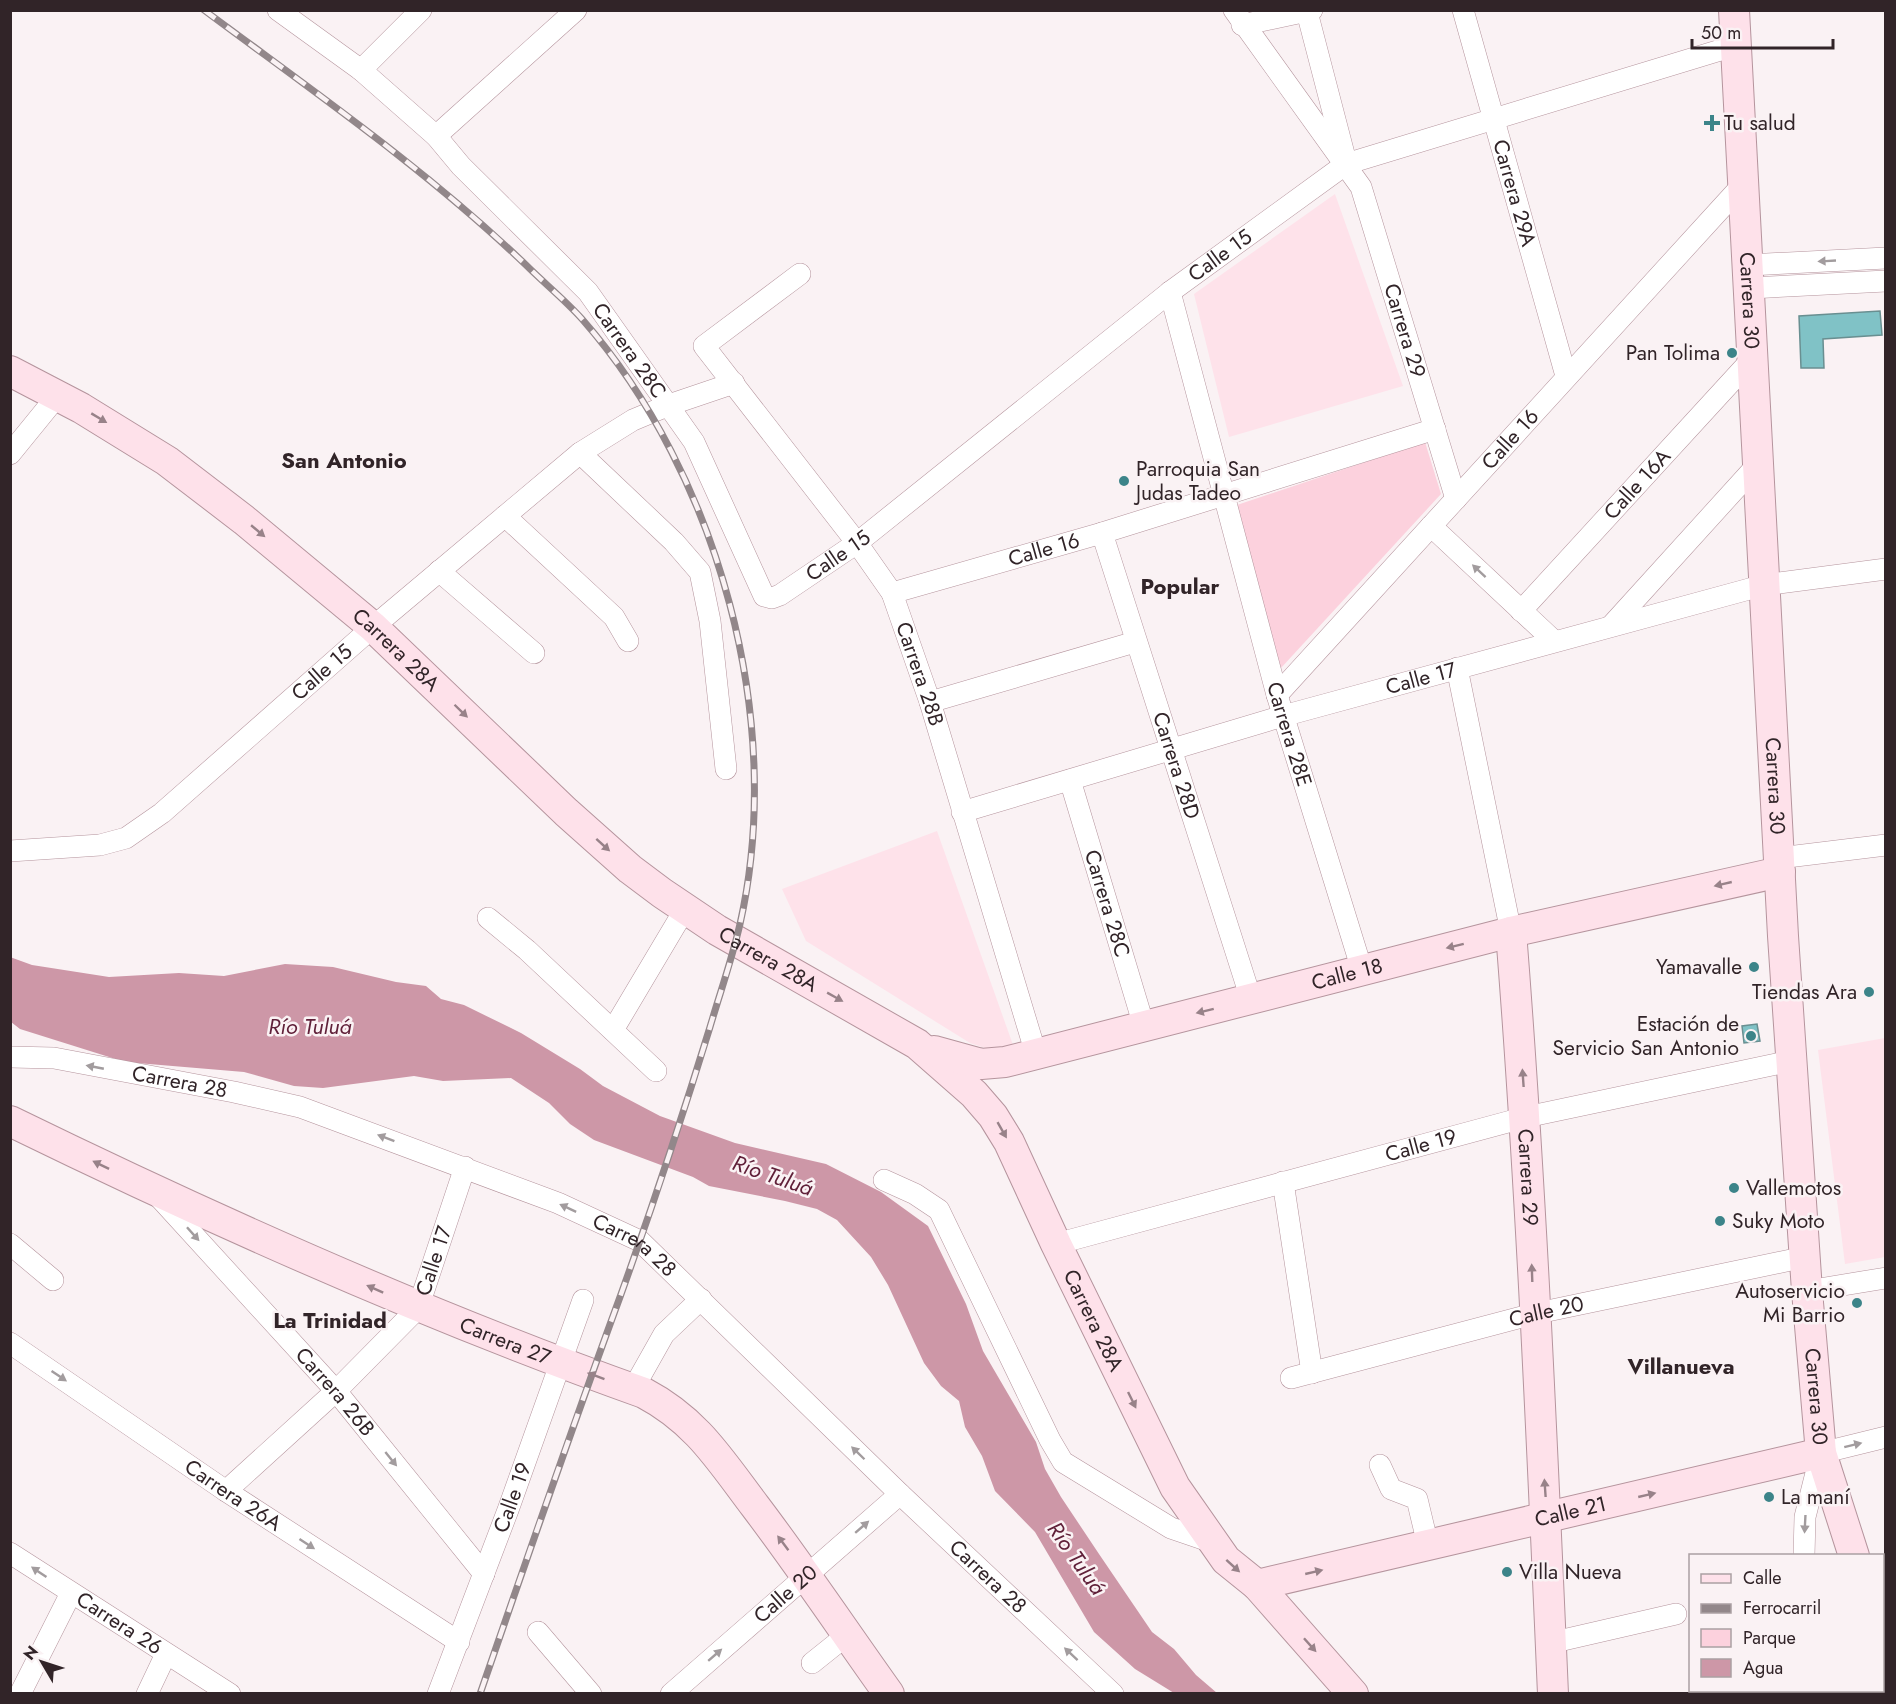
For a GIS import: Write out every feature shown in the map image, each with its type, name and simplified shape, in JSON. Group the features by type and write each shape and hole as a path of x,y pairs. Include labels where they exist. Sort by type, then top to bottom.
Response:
{"street":[{"path":"278,10 362,70 436,136 576,10"},
{"path":"362,70 421,10"},
{"name":"Carrera 29A","path":"1463,10 1566,376"},
{"name":"Carrera 30","path":"1734,10 1745,182 1779,865 1807,1291 1821,1453 1853,1554"},
{"path":"1238,18 1310,11"},
{"name":"Carrera 29","path":"1310,11 1346,164"},
{"name":"Carrera 29","path":"1238,18 1361,187 1456,499"},
{"name":"Calle 15","path":"772,598 780,595 857,543 1170,292 1346,164 1737,45"},
{"name":"Carrera 28C","path":"436,136 468,173 588,292 694,442 764,596 772,598"},
{"name":"Calle 16","path":"1277,694 1745,182"},
{"path":"1749,277 1886,258"},
{"name":"Carrera 28B","path":"800,274 704,346 857,543 892,593 930,702 1036,1054"},
{"path":"1749,277 1886,280"},
{"name":"Carrera 28E","path":"1170,292 1283,716 1362,970"},
{"name":"Calle 16A","path":"1521,611 1753,358"},
{"name":"Carrera 28A","path":"10,371 58,395 190,477 373,627 603,845 685,909 753,952 917,1044 983,1104 1009,1142 1056,1244 1175,1487 1226,1560 1257,1585 1353,1694"},
{"name":"Calle 15","path":"10,851 100,845 126,838 162,813 373,627 580,453 633,420 734,383"},
{"path":"10,454 58,395"},
{"name":"Calle 16","path":"892,593 1102,533 1435,429"},
{"path":"580,453 674,542 700,572 710,621 726,769"},
{"path":"1611,626 1758,464"},
{"path":"505,516 614,617 628,641"},
{"path":"1431,526 1554,641"},
{"name":"Carrera 28D","path":"1102,533 1251,999"},
{"name":"Calle 17","path":"962,812 1283,716 1764,585 1886,569"},
{"path":"439,571 534,653"},
{"path":"930,702 1135,642"},
{"name":"Carrera 29","path":"1457,668 1511,932 1526,1117 1533,1314 1546,1519 1552,1694"},
{"name":"Carrera 28C","path":"1070,780 1144,1026"},
{"name":"Calle 18","path":"917,1044 961,1061 981,1064 1005,1062 1779,865 1886,845"},
{"path":"614,1030 685,909"},
{"path":"488,918 527,950 656,1071"},
{"name":"Carrera 28","path":"10,1056 54,1058 271,1099 300,1107 558,1203 640,1241 900,1494 1113,1694"},
{"name":"Calle 19","path":"1056,1244 1526,1117 1791,1061"},
{"path":"983,1104 981,1092 983,1080 991,1071 1005,1062"},
{"name":"Carrera 27","path":"10,1121 153,1191 418,1308 633,1389 661,1402 698,1431 807,1575 889,1694"},
{"name":"Calle 17","path":"226,1491 336,1391 418,1308 465,1167"},
{"path":"884,1180 915,1194 939,1210 1050,1440 1063,1462 1171,1528 1212,1542"},
{"name":"Calle 20","path":"1283,1182 1302,1376 1533,1314 1805,1257"},
{"name":"Carrera 26B","path":"153,1191 336,1391 484,1574"},
{"path":"10,1244 53,1280"},
{"path":"1807,1291 1886,1278"},
{"path":"633,1389 664,1334 701,1299"},
{"name":"Calle 19","path":"438,1694 583,1300"},
{"name":"Carrera 26A","path":"10,1343 226,1491 459,1642"},
{"name":"Calle 21","path":"1257,1585 1546,1519 1886,1437"},
{"path":"1804,1554 1805,1517 1821,1453"},
{"path":"1380,1465 1391,1489 1417,1499 1428,1545"},
{"name":"Calle 20","path":"671,1694 900,1494"},
{"name":"Carrera 26","path":"10,1553 230,1694"},
{"path":"20,1694 71,1593"},
{"path":"1550,1643 1676,1614"},
{"path":"538,1632 591,1694"},
{"path":"812,1663 847,1635"},
{"path":"147,1694 166,1654"}],"shaded area":[{"path":"1335,194 1403,386 1229,437 1194,294"},
{"path":"937,831 1013,1045 988,1049 970,1043 806,941 782,889"},
{"path":"1885,1038 1885,1257 1845,1264 1818,1050"}],"green space":[{"path":"1425,442 1441,494 1281,668 1234,506"}],"water":[{"name":"Río Tuluá","path":"10,957 32,965 109,977 179,973 224,976 285,964 333,967 396,982 426,986 441,999 464,1005 521,1033 603,1086 660,1116 735,1143 826,1164 881,1192 928,1226 966,1304 983,1351 1036,1442 1045,1469 1061,1497 1099,1554 1152,1632 1174,1649 1196,1675 1217,1693 1174,1693 1135,1669 1094,1632 1035,1532 995,1491 982,1456 965,1427 959,1401 941,1386 924,1363 888,1285 871,1257 837,1220 817,1209 709,1186 693,1177 594,1140 570,1124 549,1103 511,1078 443,1081 414,1076 323,1088 294,1086 244,1072 125,1062 20,1029 11,1022"}],"building":[{"path":"1880,311 1882,335 1823,339 1824,368 1801,368 1799,316"},
{"name":"Estación de Servicio San Antonio","path":"1757,1024 1760,1041 1744,1043 1742,1026"}],"railway":[{"path":"204,10 410,164 488,230 582,319 630,381 671,451 704,525 730,604 746,684 754,766 752,846 737,937 632,1264 480,1694"}],"place":[{"name":"Tu salud","path":"1712,123"},
{"name":"Pan Tolima","path":"1732,353"},
{"name":"Parroquia San Judas Tadeo","path":"1124,481"},
{"name":"Yamavalle","path":"1754,967"},
{"name":"Tiendas Ara","path":"1869,992"},
{"name":"Estación de Servicio San Antonio","path":"1751,1036"},
{"name":"Vallemotos","path":"1734,1188"},
{"name":"Suky Moto","path":"1720,1221"},
{"name":"Autoservicio Mi Barrio","path":"1857,1303"},
{"name":"La maní","path":"1769,1497"},
{"name":"Villa Nueva","path":"1507,1572"}],"district":[{"name":"San Antonio","path":"344,460"},
{"name":"Popular","path":"1180,586"},
{"name":"La Trinidad","path":"330,1320"},
{"name":"Villanueva","path":"1681,1366"}]}
